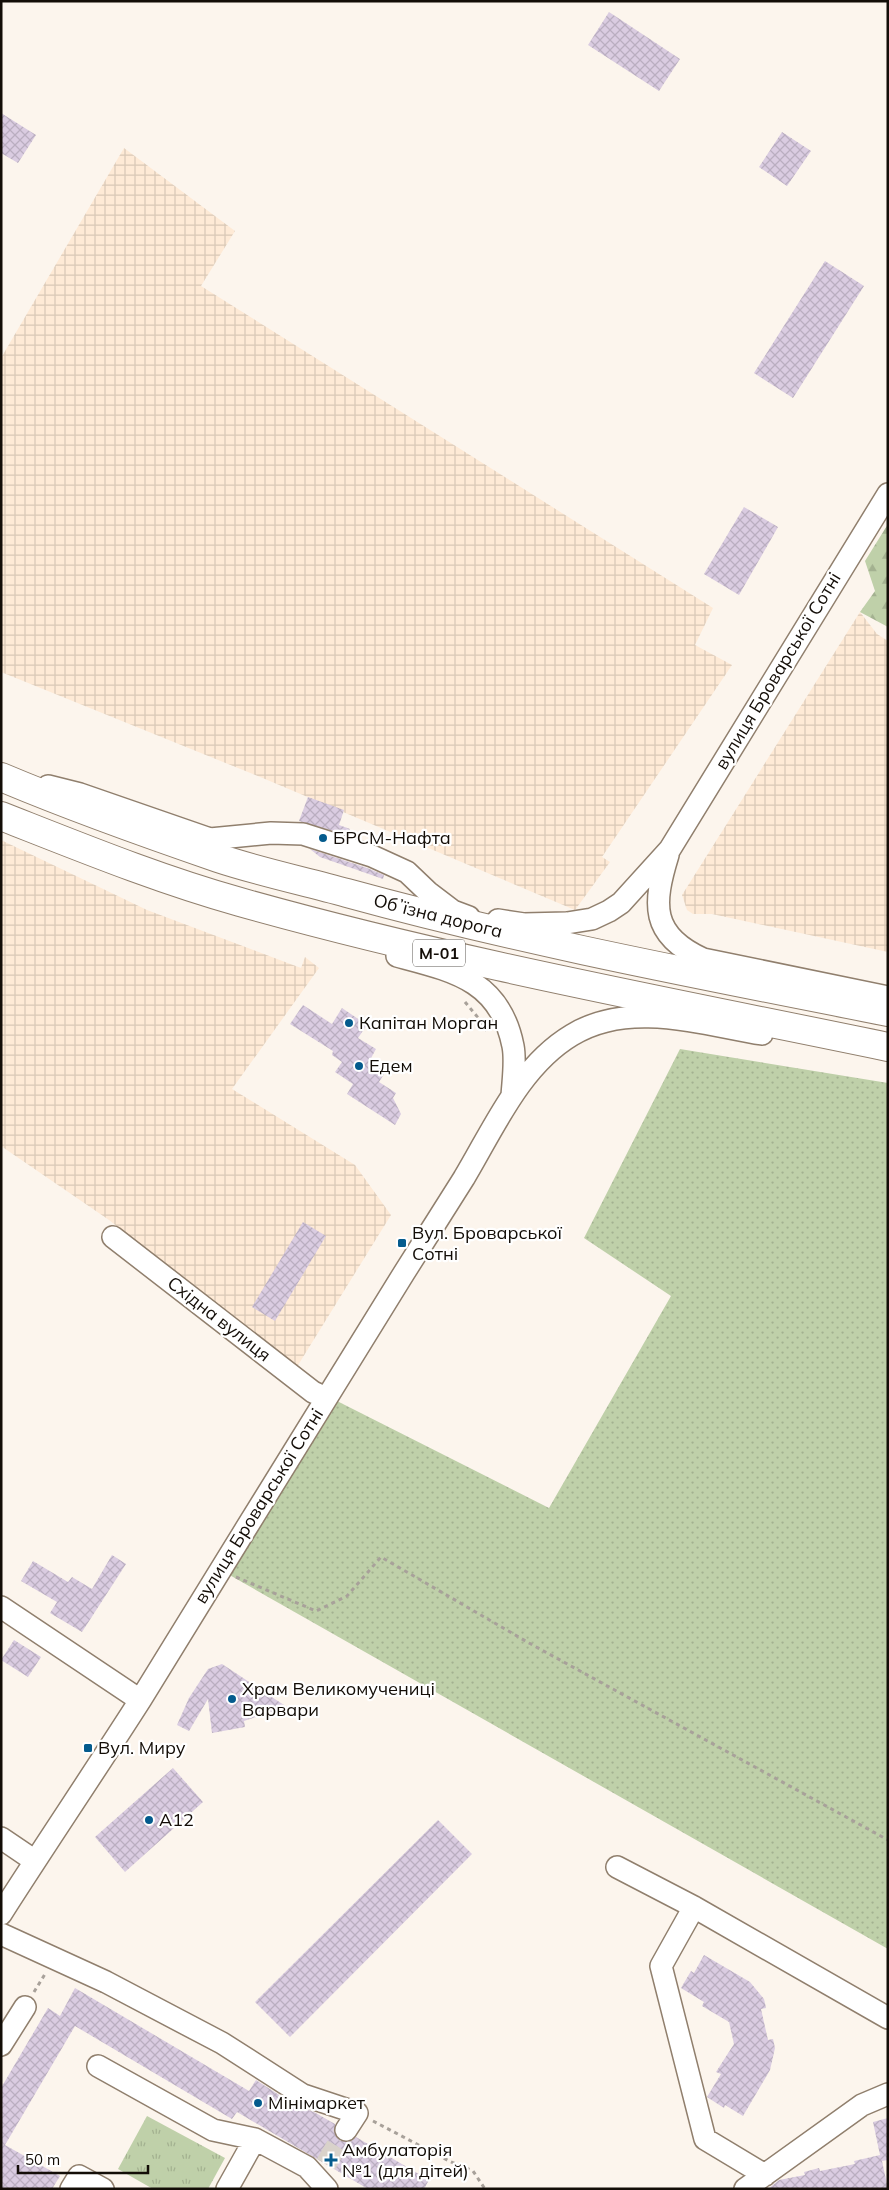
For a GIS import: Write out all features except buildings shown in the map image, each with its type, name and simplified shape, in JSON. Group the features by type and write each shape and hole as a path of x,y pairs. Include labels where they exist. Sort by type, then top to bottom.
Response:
{"highway":[{"name":"Обʼїзна дорога","path":"1,776 47,796 219,858 404,909 612,957 888,1012"},
{"name":"Обʼїзна дорога","path":"1,816 108,859 238,902 465,960 888,1047"}],"street":[{"name":"вулиця Броварської Сотні","path":"404,909 453,911 524,924 567,923 592,919 609,912 621,903 670,849 888,494"},
{"path":"1,776 80,794 210,839 271,833 303,834 372,856 407,872 428,892 453,911 521,936"},
{"name":"вулиця Броварської Сотні","path":"670,849 659,883 657,901 661,920 670,938 684,950 703,959 888,997"},
{"path":"108,859 245,915 441,968 474,982 493,1000 508,1030 513,1046 512,1096"},
{"name":"вулиця Броварської Сотні","path":"1,1914 140,1700 465,1176 512,1096 539,1063 559,1044 575,1033 624,1016 663,1018 888,1054"},
{"name":"Східна вулиця","path":"113,1237 313,1392 326,1398"},
{"path":"1,1607 140,1700"},
{"path":"1,1838 35,1861"},
{"path":"617,1867 694,1907 888,2018"},
{"path":"694,1907 661,1966 705,2139 764,2174"},
{"path":"1,1934 106,1982 222,2043 303,2095 351,2122"},
{"path":"1,2045 24,2007"},
{"path":"98,2066 213,2130 254,2139 324,2177"},
{"path":"745,2189 862,2105 888,2094"},
{"path":"227,2189 254,2139"},
{"path":"71,2189 79,2176 103,2189"}],"path":[{"path":"463,1001 480,1020 492,1040"},
{"path":"219,1570 316,1612 347,1596 381,1557 528,1643 888,1840"},
{"path":"24,2007 55,1958"},
{"path":"351,2122 473,2171 485,2189"}],"shaded area":[{"path":"124,148 235,231 201,286 713,608 695,645 732,665 602,857 610,862 575,910 265,779 1,672 1,358"},
{"path":"860,612 877,634 888,641 888,952 712,914 693,914 687,910 682,895"},
{"path":"1,840 147,910 301,968 305,957 319,968 232,1089 355,1165 391,1215 295,1370 109,1220 1,1146"}],"green space":[{"path":"888,524 888,627 860,612 875,591 865,561"},
{"path":"680,1049 888,1083 888,1949 219,1569 337,1401 549,1508 671,1296 584,1238"},
{"path":"147,2116 225,2158 208,2189 153,2189 118,2169"}],"tunnel":[{"path":"326,2164 346,2130"}],"place":[{"name":"БРСМ-Нафта","path":"323,838"},
{"name":"Капітан Морган","path":"349,1023"},
{"name":"Едем","path":"359,1066"},
{"name":"Вул. Броварської Cотні","path":"402,1243"},
{"name":"Храм Великомучениці Варвари","path":"232,1699"},
{"name":"Вул. Миру","path":"88,1748"},
{"name":"А12","path":"149,1820"},
{"name":"Мінімаркет","path":"258,2103"},
{"name":"Амбулаторія №1 (для дітей)","path":"331,2160"}]}
